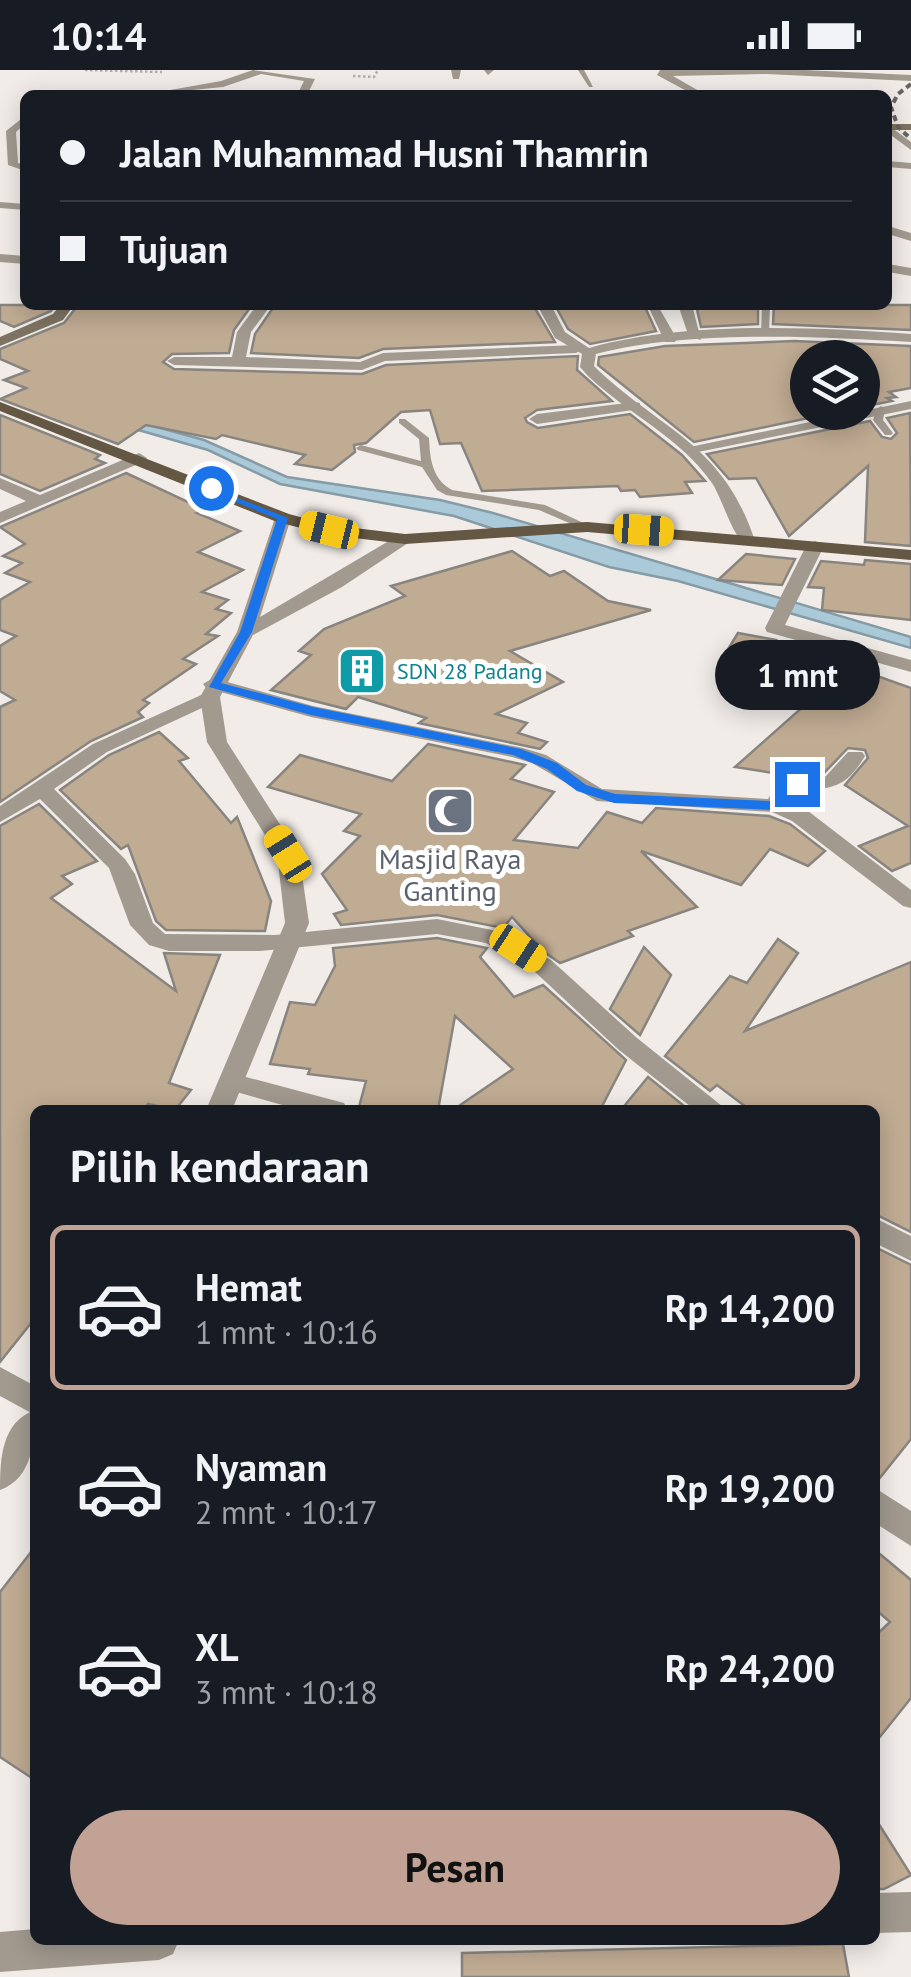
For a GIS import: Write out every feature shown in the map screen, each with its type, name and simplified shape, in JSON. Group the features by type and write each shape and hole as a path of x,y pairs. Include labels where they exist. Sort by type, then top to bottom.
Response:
{"main road":[{"path":"4,337 58,317 63,310"},
{"path":"0,406 283,518 329,530 434,538 588,527 911,554"}],"street":[{"path":"192,90 233,82 261,70 310,79 304,90"},
{"path":"657,71 892,73 911,78"},
{"path":"657,71 692,90"},
{"path":"5,120 20,120"},
{"path":"20,123 11,131 20,163"},
{"path":"238,361 244,332 260,310"},
{"path":"546,310 558,336 582,351 597,380 693,448 732,502 745,538"},
{"path":"654,310 670,339"},
{"path":"687,310 696,337"},
{"path":"174,360 362,366 383,357 582,351 670,339 765,333 828,332 911,338"},
{"path":"880,409 911,405"},
{"path":"537,419 635,406"},
{"path":"693,448 790,428"},
{"path":"0,518 139,458"},
{"path":"0,483 40,501"},
{"path":"0,816 116,740 211,691 246,632 283,518"},
{"path":"246,632 336,583 405,538"},
{"path":"815,546 794,592 776,619 776,629 847,645 911,666"},
{"path":"211,691 528,755 596,795 774,806 800,816 910,898"},
{"path":"211,691 217,742 288,854 298,908 290,941 222,1105"},
{"path":"774,806 784,789 797,784 832,784 844,777 855,756"},
{"path":"40,787 122,870 138,920 153,938 169,942 290,941 332,933 416,927 454,929 504,942 535,959 634,1050 707,1105"},
{"path":"231,1082 317,1105"},
{"path":"880,1232 911,1250"},
{"path":"0,1380 30,1399"},
{"path":"0,1476 30,1431"},
{"path":"880,1507 911,1531"},
{"path":"880,1913 911,1912"},
{"path":"0,1952 93,1945"}],"lane":[{"path":"580,70 591,86"},
{"path":"765,333 766,310"},
{"path":"402,422 424,438 426,465 440,488 450,493 541,507 588,527"},
{"path":"880,423 888,433"},
{"path":"361,448 426,465"}],"path":[{"path":"353,76 375,76 378,70"}],"water":[{"path":"95,410 204,440 287,477 440,500 493,513 911,637 911,648 678,581 609,567 454,516 280,484 208,450 79,413"}],"building":[{"path":"0,305 20,305 20,310 52,310 14,327 0,321"},
{"path":"892,305 911,305 911,330 773,324 774,310 892,310"},
{"path":"74,310 248,310 234,330 229,353 172,354 163,362 174,369 362,374 386,365 578,356 577,370 612,401 537,410 525,418 527,422 538,428 630,414 682,455 705,481 685,482 692,493 640,497 635,490 621,491 618,486 482,491 461,443 440,444 430,410 401,412 366,443 354,445 355,452 332,470 295,464 305,455 222,435 216,439 146,425 118,444 0,399 26,388 4,380 28,371 0,359 0,349 64,323"},
{"path":"272,310 536,310 555,342 383,349 359,358 251,353 255,334"},
{"path":"558,310 646,310 656,331 590,344 568,329"},
{"path":"697,310 758,310 758,324 701,327"},
{"path":"790,341 790,422 694,442 598,365 599,357 665,346"},
{"path":"880,345 911,346 911,388 889,392 896,397 887,398 892,401 880,403"},
{"path":"910,413 911,546 865,542 868,466 789,536 756,478 729,479 707,454 826,430 877,430 882,437 891,439 897,433 887,418"},
{"path":"0,415 100,455 95,459 105,463 40,491 0,474"},
{"path":"126,473 205,510 197,513 240,531 198,552 243,570 202,592 228,600 216,609 231,613 206,634 218,636 183,659 196,664 143,700 149,703 138,712 143,717 91,741 0,802 0,707 15,700 0,691 0,646 16,636 0,630 0,600 30,582 5,573 22,563 3,556 25,544 0,527"},
{"path":"512,551 550,576 564,571 608,601 651,610 510,651 563,682 496,714 527,723 518,733 547,742 540,749 419,723 426,718 358,697 346,709 271,690 311,655 299,651 324,629 405,596 391,586"},
{"path":"746,554 795,559 782,585 718,580"},
{"path":"865,560 911,564 911,620 822,610 824,588 808,587 821,561 864,565"},
{"path":"738,633 776,640 758,672 719,664"},
{"path":"849,666 911,688 911,863 892,871 859,846 908,826 845,785 868,758 865,750 848,748 823,774 799,777 735,767"},
{"path":"159,732 188,758 179,761 231,823 237,817 271,901 265,931 166,930 156,921 128,845 121,849 60,790 109,755"},
{"path":"428,744 525,765 511,779 554,792 514,840 578,848 607,812 642,823 656,808 769,816 790,824 825,851 808,866 770,849 741,885 641,851 697,907 628,931 633,936 560,963 543,951 512,917 503,928 437,915 341,925 334,914 347,910 322,874 360,836 344,831 361,814 268,787 300,755 392,781"},
{"path":"39,804 97,861 62,876 72,884 51,898 176,991 164,953 220,955 169,1083 191,1090 179,1105 30,1105 30,1324 0,1362 0,826"},
{"path":"437,938 487,948 480,957 514,997 543,985 626,1060 603,1105 460,1105 513,1069 455,1016 439,1105 360,1105 366,1081 308,1074 310,1069 270,1064 290,1002 315,1005 335,966 333,948"},
{"path":"778,939 798,953 745,1031 911,962 911,1232 880,1216 880,1105 743,1105 717,1085 710,1091 665,1056 730,976 747,983"},
{"path":"644,947 671,975 640,1035 610,1009"},
{"path":"648,1077 683,1105 625,1105"},
{"path":"880,1250 911,1265 911,1439 880,1478"},
{"path":"30,1553 30,1777 0,1757 0,1592"},
{"path":"880,1554 911,1580 911,1698 880,1737 880,1631 890,1622 880,1613"},
{"path":"880,1826 911,1875 880,1889"},
{"path":"843,1945 849,1977 462,1977 462,1953"}],"railway":[{"path":"892,105 911,84"},
{"path":"892,110 898,127 911,139"}],"place":[{"name":"SDN 28 Padang","path":"362,671"},
{"name":"Masjid Raya Ganting","path":"450,811"}],"route":[{"path":"211,488 283,518 246,632 213,684 311,711 516,752 539,759 596,795 774,806 784,789 797,784"}]}
